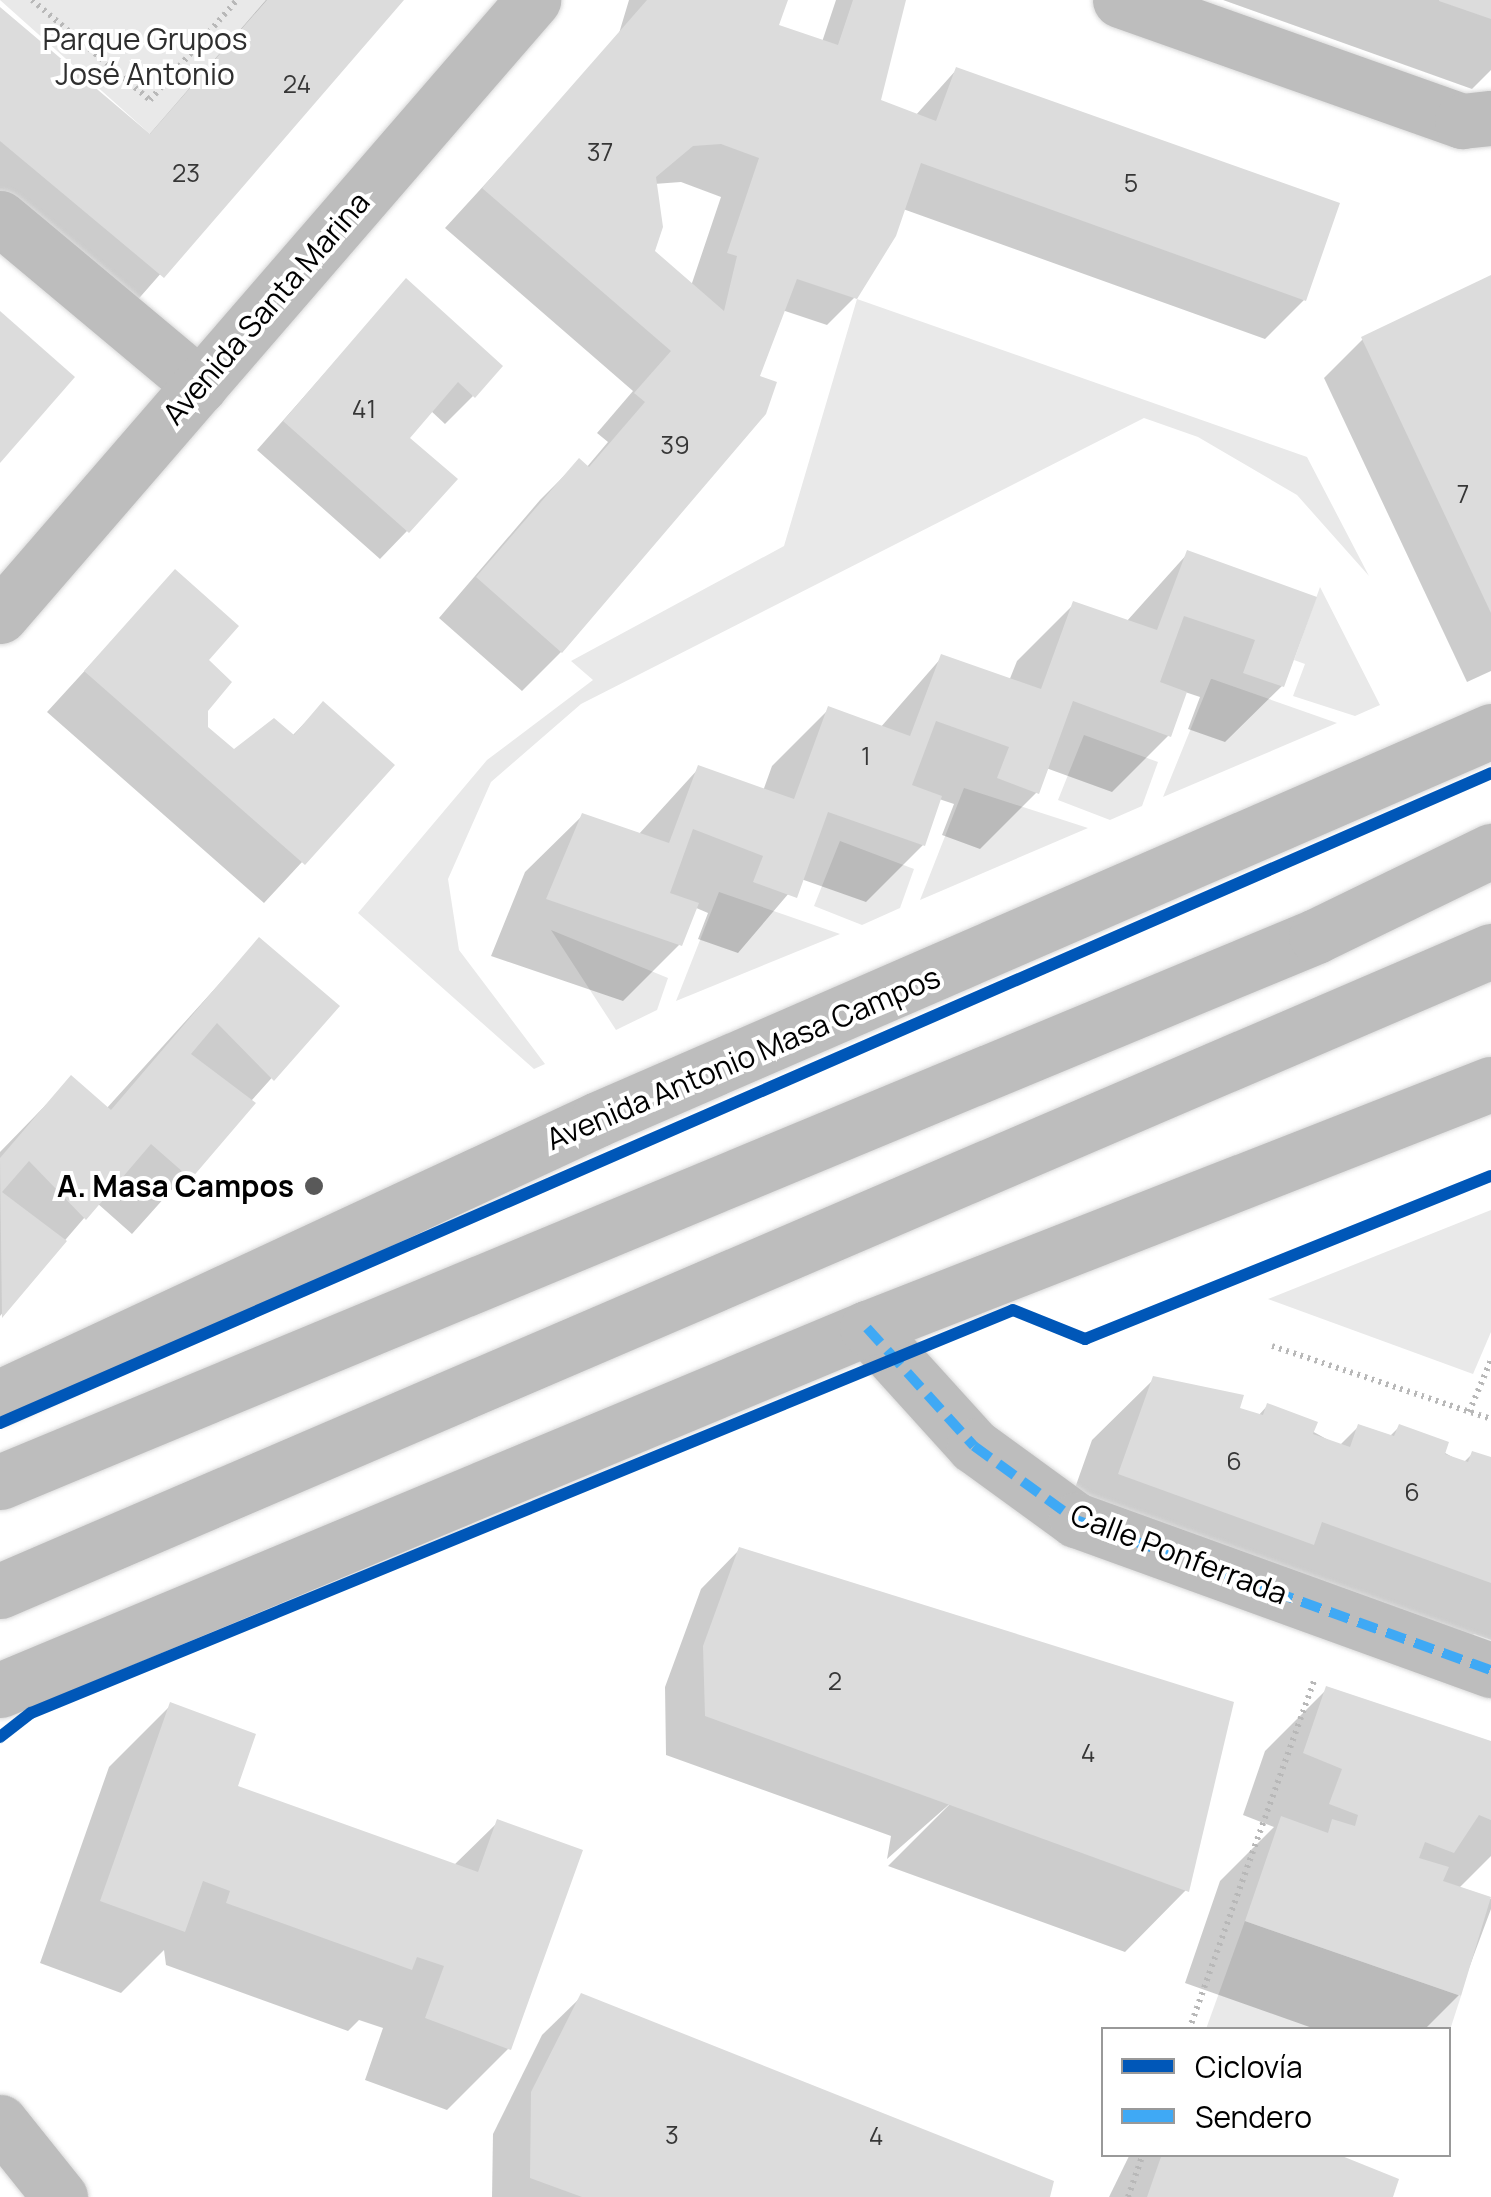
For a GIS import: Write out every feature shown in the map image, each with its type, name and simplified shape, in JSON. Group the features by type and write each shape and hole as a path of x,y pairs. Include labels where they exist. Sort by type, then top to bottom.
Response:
{"main road":[{"name":"Avenida Santa Marina","path":"0,616 533,0"},
{"path":"1120,0 1462,121 1491,118"},
{"path":"0,218 200,385"},
{"name":"Avenida Antonio Masa Campos","path":"0,1397 598,1119 1491,731"},
{"path":"0,1482 1316,936 1491,850"},
{"path":"0,1591 1491,951"},
{"path":"0,1690 867,1328 1491,1084"},
{"name":"Calle Ponferrada","path":"867,1328 974,1446 1076,1520 1491,1670"},
{"path":"0,2122 60,2197"}],"path":[{"path":"32,0 150,100 237,0"},
{"path":"1272,1346 1491,1419"},
{"path":"1469,1412 1491,1360"},
{"path":"1189,2027 1317,1673"},
{"path":"1128,2197 1143,2157"}],"green space":[{"name":"Parque Grupos José Antonio","path":"0,0 267,0 150,134"},
{"path":"857,299 1307,457 1369,576 1297,495 1198,437 1144,418 581,704 491,782 448,879 459,950 545,1064 534,1069 358,913 487,760 593,680 571,661 784,546"},
{"path":"1320,587 1380,705 1355,716 1293,696 1305,664 1294,660"},
{"path":"1212,679 1337,723 1163,797"},
{"path":"1084,735 1158,762 1142,806 1110,820 1058,800"},
{"path":"964,788 1088,828 920,900"},
{"path":"840,841 914,869 900,908 862,925 814,906"},
{"path":"719,892 840,934 676,1001"},
{"path":"551,930 668,978 657,1010 616,1030"},
{"path":"1491,1210 1491,1332 1473,1374 1268,1299"},
{"path":"1245,1921 1461,1996 1451,2027 1207,2027"}],"building":[{"path":"267,0 404,0 164,278 0,141 0,7 150,134"},
{"path":"647,0 788,0 779,25 838,45 853,0 906,0 881,100 936,121 956,67 1340,203 1306,301 921,163 896,236 857,299 797,279 760,376 777,382 766,414 562,653 476,577 579,458 589,467 645,402 634,393 671,351 482,188","holes":["721,144 759,158 727,253 737,256 724,311 655,251 663,227 656,177 693,146"]},
{"path":"1439,0 1491,0 1491,19 1439,1"},
{"path":"1491,275 1491,613 1361,337"},
{"path":"406,278 503,366 475,398 458,382 410,438 458,479 409,533 283,421"},
{"path":"0,311 75,377 0,463"},
{"path":"1187,550 1317,597 1284,687 1243,673 1255,640 1184,616 1160,682 1187,692 1171,737 1073,701 1039,794 997,778 1009,747 936,721 912,785 942,796 925,846 828,812 797,898 753,882 763,856 693,829 670,893 699,903 682,946 546,899 582,813 669,843 698,765 794,799 828,706 910,736 941,654 1041,689 1073,601 1157,630"},
{"path":"175,569 239,626 209,660 232,682 208,711 208,727 234,749 274,718 294,735 323,701 395,765 305,865 84,671"},
{"path":"259,937 340,1006 274,1081 217,1023 191,1054 256,1103 191,1179 151,1144 86,1220 29,1161 2,1192 67,1241 2,1318 0,1158 71,1075 111,1110"},
{"path":"1153,1376 1244,1395 1240,1408 1263,1415 1267,1403 1318,1422 1313,1434 1350,1447 1358,1424 1394,1436 1399,1424 1449,1442 1445,1454 1468,1462 1472,1451 1491,1457 1491,1583 1322,1522 1314,1545 1118,1474"},
{"path":"739,1547 1234,1702 1189,1892 705,1716 703,1646"},
{"path":"1326,1686 1491,1741 1491,1820 1479,1815 1454,1853 1425,1842 1419,1858 1449,1867 1443,1881 1491,1897 1461,1996 1245,1921 1281,1816 1328,1833 1332,1819 1355,1826 1358,1815 1329,1804 1342,1769 1303,1753"},
{"path":"170,1702 256,1734 238,1786 478,1872 497,1819 583,1850 511,2050 425,2018 444,1966 417,1957 412,1970 226,1903 230,1891 203,1881 185,1932 100,1901"},
{"path":"581,1993 1054,2181 1050,2197 582,2197 530,2178 531,2092"},
{"path":"1161,2157 1344,2157 1399,2179 1393,2197 1147,2197"}],"marked path":[{"path":"867,1328 974,1446 1076,1520 1491,1670"}],"cycle path":[{"path":"0,1423 1491,773"},
{"path":"0,1737 31,1713 1013,1310 1085,1339 1491,1176"}],"place":[{"name":"A. Masa Campos","path":"314,1186"}]}
